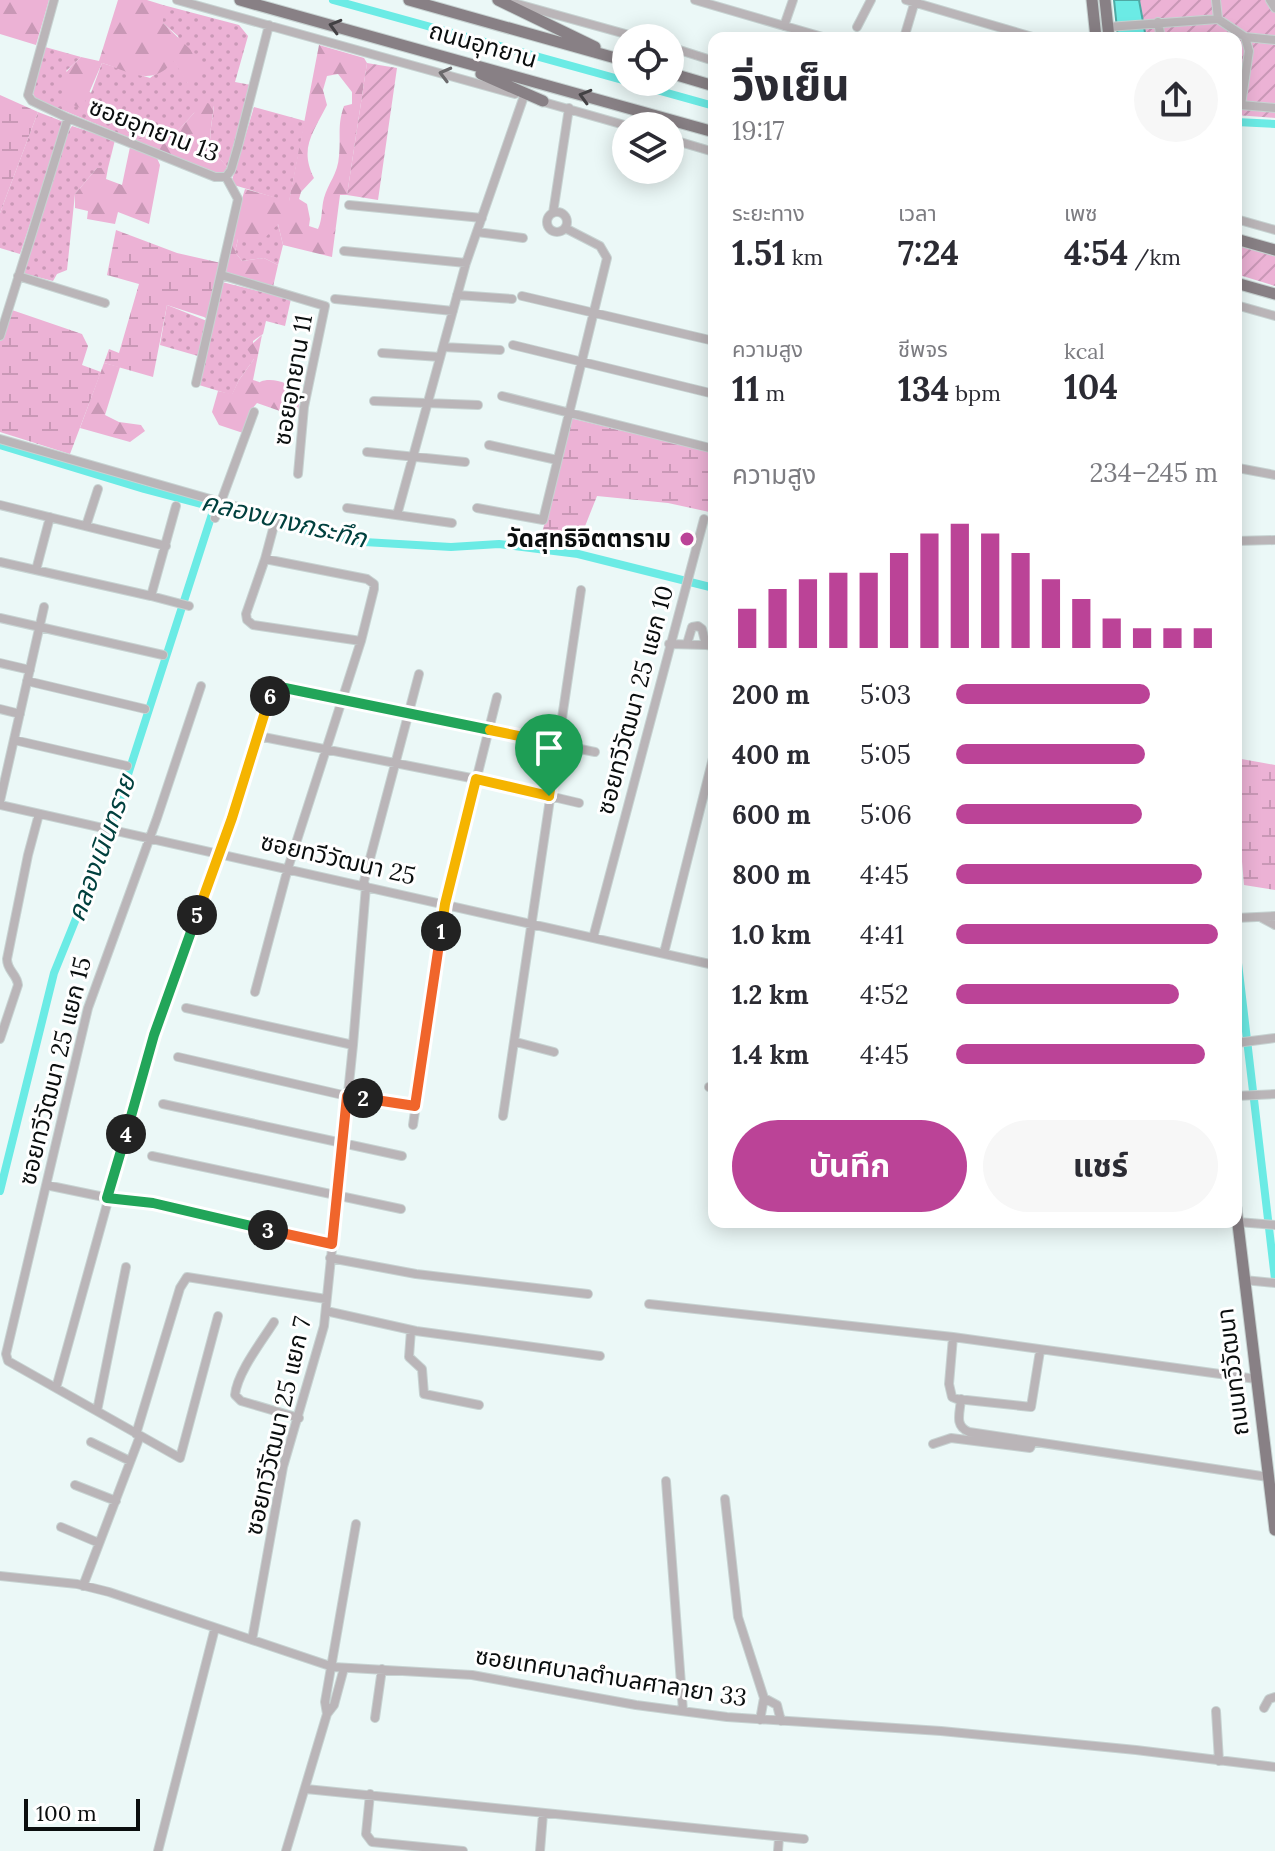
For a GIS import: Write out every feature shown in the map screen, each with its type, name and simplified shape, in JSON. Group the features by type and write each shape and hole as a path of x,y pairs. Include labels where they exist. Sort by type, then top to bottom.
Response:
{"main road":[{"name":"ถนนอุทยาน","path":"240,0 708,130"},
{"name":"ถนนอุทยาน","path":"409,0 612,57"},
{"path":"500,0 612,56"},
{"path":"1092,0 1096,32"},
{"path":"1105,0 1111,30"},
{"path":"432,54 543,101"},
{"path":"684,77 708,84"},
{"path":"1242,241 1275,250"},
{"path":"1242,285 1275,294"},
{"name":"ถนนทวีวัฒนา","path":"1239,1228 1275,1530"}],"street":[{"name":"ซอยอุทยาน 13","path":"54,0 28,95 36,104 215,177 226,177"},
{"name":"ถนนอุทยาน","path":"177,0 612,121"},
{"name":"ถนนอุทยาน","path":"500,0 612,30"},
{"path":"695,0 805,32"},
{"path":"784,26 793,0"},
{"path":"857,27 871,0"},
{"path":"1216,0 1218,19"},
{"path":"1270,0 1275,8"},
{"path":"905,32 912,1 1016,32"},
{"path":"1111,30 1148,23 1218,19 1238,32"},
{"path":"1158,22 1160,32"},
{"path":"196,383 238,199 226,177 238,146 269,25"},
{"path":"1242,35 1275,40"},
{"path":"1242,85 1249,51 1245,37"},
{"path":"684,51 708,59"},
{"path":"397,515 466,263 524,96"},
{"path":"1242,105 1275,108"},
{"path":"565,228 555,233 548,228 547,219 553,213 569,108"},
{"name":"ซอยอุทยาน 13","path":"0,336 68,118"},
{"path":"684,143 708,150"},
{"path":"349,205 482,218"},
{"path":"553,213 566,217 565,228"},
{"path":"1242,221 1275,230"},
{"path":"477,508 543,520 607,258 600,246 565,228"},
{"path":"477,232 523,238"},
{"path":"344,251 466,263"},
{"name":"ซอยอุทยาน 11","path":"221,275 325,306 304,407 298,474"},
{"path":"18,276 105,303"},
{"path":"457,295 512,299"},
{"path":"522,296 708,340"},
{"path":"335,299 453,311"},
{"path":"1242,307 1275,316"},
{"path":"513,345 708,393"},
{"path":"382,353 500,350"},
{"path":"502,396 708,447"},
{"path":"374,401 478,405"},
{"path":"215,518 254,412"},
{"path":"0,439 220,505 276,518 246,614 247,620 253,625 361,641"},
{"path":"489,445 557,460"},
{"path":"367,452 465,462"},
{"path":"1242,469 1275,475"},
{"path":"86,526 98,489"},
{"path":"0,505 166,546"},
{"path":"151,596 176,506"},
{"path":"347,508 452,523"},
{"path":"36,570 50,517"},
{"name":"ซอยทวีวัฒนา 25 แยก 10","path":"593,938 704,519"},
{"path":"1242,541 1275,540"},
{"path":"255,992 288,868 361,641 374,589 372,581 265,559"},
{"path":"0,562 186,605"},
{"path":"503,1116 581,590"},
{"path":"0,803 5,758 14,740 44,607"},
{"path":"0,618 163,655"},
{"path":"687,644 692,627 698,626 708,642"},
{"path":"669,644 708,646"},
{"path":"0,663 30,670"},
{"name":"ซอยทวีวัฒนา 25 แยก 7","path":"252,1640 283,1467 322,1338 353,1045 364,885 419,674"},
{"path":"27,681 145,709"},
{"name":"ซอยทวีวัฒนา 25 แยก 15","path":"8,1361 6,1354 88,1008 201,686"},
{"path":"56,1388 154,1035 275,687 595,752"},
{"path":"413,1125 445,904 497,697"},
{"path":"0,709 20,714"},
{"path":"258,736 476,779 579,803"},
{"path":"14,740 127,766"},
{"path":"664,953 708,778"},
{"name":"ซอยทวีวัฒนา 25","path":"0,803 708,964"},
{"path":"0,1039 18,985 7,966 7,959 39,814"},
{"path":"1242,918 1275,916"},
{"path":"1262,918 1275,925"},
{"path":"186,1008 353,1045"},
{"path":"1242,1042 1275,1038"},
{"path":"516,1042 554,1052"},
{"path":"178,1057 347,1096 415,1106"},
{"path":"1242,1096 1272,1094"},
{"path":"163,1104 402,1156"},
{"path":"152,1156 401,1209"},
{"path":"46,1185 107,1198 153,1203 332,1244"},
{"path":"1242,1222 1275,1225"},
{"path":"330,1258 416,1274 588,1294"},
{"path":"97,1411 126,1267"},
{"path":"83,1586 130,1461 180,1288 187,1277 326,1299"},
{"path":"1244,1280 1275,1283"},
{"path":"649,1304 953,1337 1256,1379"},
{"path":"326,1311 411,1330 600,1356"},
{"path":"0,1370 8,1361 180,1458 218,1316"},
{"path":"274,1322 247,1366 235,1395 241,1401 299,1418"},
{"path":"411,1330 409,1357 422,1369 424,1394 479,1405"},
{"path":"953,1337 949,1392 952,1397 961,1399 1031,1407 1040,1351"},
{"path":"961,1399 958,1423 962,1429 1268,1477"},
{"path":"933,1444 951,1438 1030,1448 1033,1442"},
{"path":"91,1442 130,1461"},
{"path":"666,1481 683,1711"},
{"path":"75,1485 116,1501"},
{"path":"725,1499 738,1617 764,1698 760,1720"},
{"path":"327,1714 325,1702 356,1524"},
{"path":"61,1527 99,1543"},
{"name":"ซอยเทศบาลตำบลศาลายา 33","path":"0,1576 83,1586 333,1667 472,1675 683,1711 760,1720 941,1731 1275,1767"},
{"path":"158,1851 215,1628"},
{"path":"286,1851 344,1668"},
{"path":"375,1718 382,1669"},
{"path":"1264,1708 1269,1699 1275,1697"},
{"path":"764,1698 777,1705 781,1721"},
{"path":"1216,1711 1219,1761"},
{"path":"306,1789 804,1839"},
{"path":"370,1794 366,1834 372,1842 463,1851"},
{"path":"540,1851 543,1814"},
{"path":"778,1851 779,1838"}],"green space":[{"path":"0,0 49,0 36,45 0,34"},
{"path":"118,0 147,0 163,5 163,23 191,50 201,72 187,83 174,61 157,74 149,76 102,63 82,109 65,101 62,87 64,76 81,57 99,61"},
{"path":"1139,0 1275,0 1275,118 1242,115 1242,32 1145,32"},
{"path":"163,5 239,25 248,36 235,82 251,85 228,168 212,146 214,106 194,113 174,135 135,140 36,99 32,92 45,47 81,57 66,71 91,93 102,63 150,78 174,60 188,83 178,36 163,23"},
{"path":"319,45 364,58 367,63 347,195 340,195 332,257 283,245 278,224 262,241 238,239 235,252 242,261 264,258 278,265 273,287 225,272 245,189 289,201","holes":["338,74 352,92 352,104 344,106 342,113 338,162 324,198 318,229 309,226 307,204 299,199 301,192 314,178 308,149 327,105 323,90 327,76"]},
{"path":"367,63 397,68 378,200 347,195"},
{"path":"0,95 38,112 0,213"},
{"path":"204,102 214,105 212,145 228,168 226,172 211,173 135,140 174,135"},
{"path":"254,107 305,121 289,202 234,185 232,180"},
{"path":"38,112 64,122 20,254 0,248 0,213"},
{"path":"72,126 115,140 108,168 97,168 75,194 67,270 57,274 53,281 22,273 67,133"},
{"path":"130,147 157,158 160,165 149,224 118,212 115,224 87,219 88,211 75,208 75,194 97,168 108,168 106,179 122,185"},
{"path":"278,224 283,245 278,265 264,258 242,261 235,252 238,239"},
{"path":"116,230 177,253 221,263 207,318 167,305 153,377 104,363 109,349 119,353 139,284 107,275"},
{"path":"1242,247 1275,256 1275,286 1242,276"},
{"path":"222,282 291,299 285,326 266,321 263,334 253,341 254,359 232,395 199,385"},
{"path":"167,305 207,321 198,356 160,345"},
{"path":"9,309 82,334 88,346 82,365 101,372 70,454 0,432 0,333"},
{"path":"262,335 253,380 280,382 301,392 297,417 257,403 251,410 243,433 219,425 212,412 218,391 232,394 254,359 247,349"},
{"path":"104,363 120,367 105,415 119,422 141,425 145,431 130,442 80,428"},
{"path":"570,418 708,452 708,512 668,503 597,496 576,549 540,542"},
{"path":"1242,759 1275,765 1275,890 1244,885"}],"water":[{"path":"1114,0 1139,0 1145,32 1117,32"}],"waterway":[{"path":"333,0 612,77"},
{"path":"678,96 708,104"},
{"path":"1242,122 1275,124"},
{"name":"คลองบางกระทึก","path":"0,445 144,489 285,526 364,542 451,547 499,544 578,554 708,586"},
{"name":"คลองเนินทราย","path":"0,1191 54,973 103,852 214,508"},
{"path":"1242,997 1275,1279"}],"place":[{"name":"วัดสุทธิจิตตาราม","path":"687,539"}],"route":[{"path":"275,687 557,744 549,796 476,779 445,904 415,1106 347,1096 332,1244 153,1203 107,1198 154,1035 232,818 275,687"}]}
